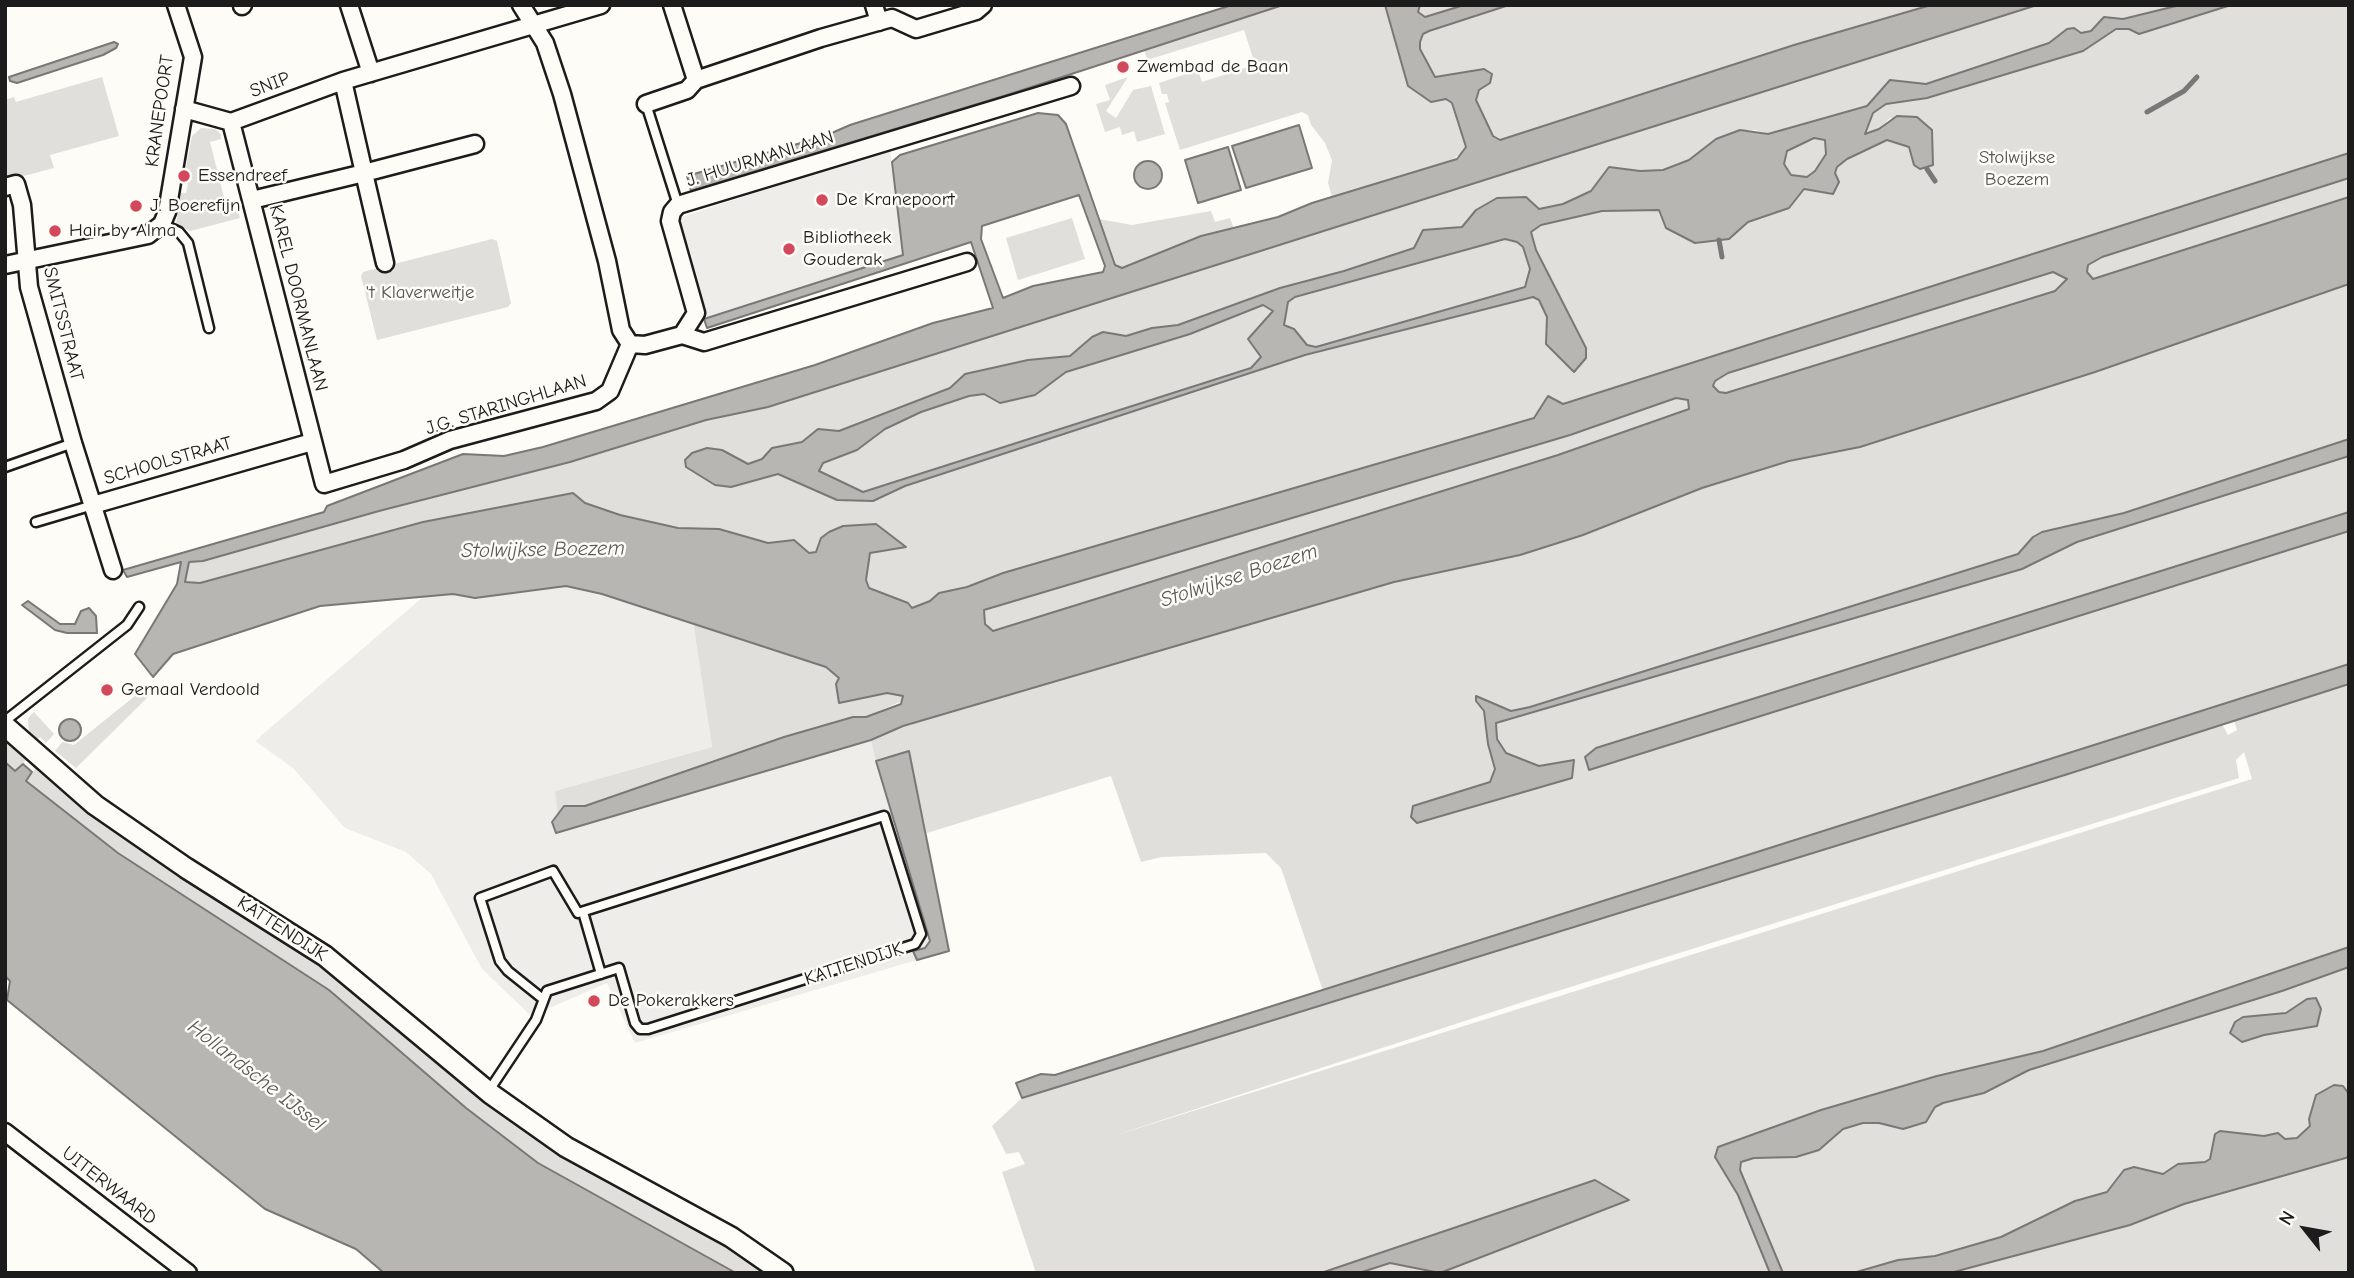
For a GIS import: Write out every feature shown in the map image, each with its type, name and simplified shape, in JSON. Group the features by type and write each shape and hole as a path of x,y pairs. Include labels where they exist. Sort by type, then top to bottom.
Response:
{"street":[{"name":"KRANEPOORT","path":"162,224 167,212 193,57 176,5"},
{"path":"349,5 371,72"},
{"path":"521,5 545,43 565,103 607,261 621,330 630,344 645,345 682,335 704,342 967,262"},
{"name":"SNIP","path":"231,122 371,72 601,5"},
{"path":"672,5 696,80"},
{"path":"874,5 879,22"},
{"path":"646,104 687,90 696,80 821,38 892,18 916,29 976,11 983,5"},
{"path":"343,81 385,263"},
{"name":"J. HUURMANLAAN","path":"682,335 696,313 670,221 672,212 678,205 1071,86"},
{"path":"184,109 231,122"},
{"name":"KAREL DOORMANLAAN","path":"231,122 324,484"},
{"path":"252,200 475,144"},
{"name":"SMITSSTRAAT","path":"5,187 16,184 22,205 29,286 73,443 113,570"},
{"path":"5,265 148,235 162,224"},
{"name":"J.G. STARINGHLAAN","path":"324,484 404,460 450,440 596,401 610,391 630,344"},
{"name":"SCHOOLSTRAAT","path":"93,505 312,442"},
{"name":"KATTENDIJK","path":"5,724 66,780 132,832 325,956 488,1092 566,1147 731,1237 783,1273"},
{"name":"UITERWAARD","path":"5,1132 188,1273"}],"lane":[{"path":"646,104 678,205"},
{"path":"162,224 179,232 188,243 209,328"},
{"path":"5,467 73,443"},
{"name":"SCHOOLSTRAAT","path":"36,522 93,505"},
{"path":"5,724 127,625 139,607"},
{"name":"KATTENDIJK","path":"583,912 884,816 921,934 915,944 648,1029 640,1029 635,1023 619,968 601,974"},
{"path":"488,1092 536,1020 547,991 601,974 583,912 578,913 553,871 480,898 500,961 508,971 543,999"}],"shaded area":[{"path":"890,148 903,255 707,318 676,219"},
{"path":"566,586 579,587 693,622 712,747 555,791 557,813 552,822 556,833 871,740 934,955 635,1043 607,983 531,1016 482,969 431,874 406,852 345,828 293,768 255,741 423,597 453,594 476,598"}],"green space":[{"path":"1283,5 1385,5 1431,102 1446,99 1452,103 1466,147 1463,152 1445,165 1332,197 1328,183 1332,160 1308,115 1302,112 1180,150 1165,103 1169,102 1167,94 1162,94 1159,83 1198,70 1202,82 1248,67 1246,60 1253,58 1244,30 1147,60 1144,49"},
{"path":"1420,5 1464,5 1425,17 1418,12"},
{"path":"1509,5 1931,5 1794,45 1500,140 1493,136 1476,100 1479,90 1490,83 1492,74 1489,71 1435,77 1420,49 1420,42 1423,34 1429,31"},
{"name":"Stolwijkse Boezem","path":"2037,5 2180,5 2123,19 2104,17 2091,31 2081,33 2074,28 2067,29 2049,43 1926,84 1891,80 1867,106 1768,134 1756,130 1740,130 1715,139 1689,160 1663,170 1640,171 1609,167 1591,191 1563,204 1539,209 1476,210 1462,227 1424,230 1414,248 1280,288 1178,325 1152,328 1126,336 1103,332 1070,356 1028,360 965,374 950,388 839,431 818,429 802,442 772,448 762,459 748,464 738,459 758,480 778,474 837,500 873,501 905,486 1305,355 1533,297 1539,300 1547,317 1546,344 1574,372 1586,348 1536,250 1531,232 1541,225 1602,211 1659,210 1695,243 1729,239 1748,222 1789,208 1804,189 1835,173 1837,167 1847,159 1888,140 1909,147 1914,165 1930,146 1932,136 1890,118 1879,129 1864,134 1873,113 1886,104 1927,98 2082,51 2116,29 2129,29 2139,33 2231,5 2349,5 2349,153 1563,404 1548,396 1534,418 1003,573 967,587 939,593 930,601 912,608 908,603 869,588 866,580 876,524 843,526 829,532 821,538 816,552 809,553 794,540 768,543 719,529 678,528 619,515 585,503 573,493 423,522 200,583 184,583 188,562 203,561 379,511 570,462 707,420 768,407"},
{"path":"102,77 119,136 50,155 54,168 5,181 5,100 14,97 16,102"},
{"path":"1128,77 1106,111 1116,118 1133,90 1151,86 1165,134 1137,142 1134,131 1122,135 1120,127 1105,132 1096,104 1110,100 1105,85"},
{"path":"201,128 215,129 221,134 221,139 210,142 228,213 238,211 240,218 190,231 176,224 181,193 186,193 188,184 183,182 192,136"},
{"path":"1814,138 1825,140 1827,154 1807,177 1791,175 1784,164 1787,151"},
{"path":"2349,178 2349,197 2093,279 2087,272 2088,265 2102,257"},
{"path":"1211,211 1215,222 1230,218 1234,229 1201,236 1122,268 1115,265 1099,219 1132,225"},
{"path":"1072,218 1085,259 1018,280 1006,238"},
{"name":"'t Klaverweitje","path":"492,239 497,241 511,303 508,307 377,340 361,276 363,272"},
{"path":"1505,239 1517,242 1523,247 1530,269 1526,287 1316,347 1307,345 1294,329 1284,325 1288,302 1295,298"},
{"path":"2053,272 2067,279 2055,291 1726,393 1719,392 1713,386 1715,381 1728,373"},
{"path":"2349,284 2349,439 2124,513 2042,532 2033,537 2018,554 1530,707 1511,711 1476,701 1484,711 1488,744 1495,769 1490,782 1413,806 1574,760 1539,766 1506,753 1497,739 1495,723 2022,569 2077,542 2349,456 2349,512 1596,748 1585,757 1590,770 2349,531 2349,664 1323,991 1281,868 1266,853 1162,857 1141,862 1111,776 927,833 909,751 876,761 871,740 903,726 1394,582 1520,555 1583,535 1702,488 1789,461 1860,447 2095,372"},
{"path":"1263,305 1274,310 1258,350 1262,357 1251,368 862,492 819,471 818,468 823,463 857,450 885,429 921,412 969,396 984,394 1001,403 1035,395 1066,372 1190,334"},
{"path":"1676,398 1688,400 1689,409 1558,455 993,631 985,624 984,610 1570,435"},
{"path":"693,622 826,667 839,678 839,703 887,693 899,693 904,700 866,717 853,717 784,737 585,806 564,806 557,813 555,791 712,747"},
{"path":"2349,684 2349,1273 1440,1273 1629,1200 1595,1180 1321,1273 1036,1273 1002,1172 1025,1164 1019,1152 1006,1154 992,1126 1022,1098 2222,724 2228,735 2237,730 2234,721","holes":["2244,752 2252,779 1110,1137 1532,999 2239,778 2236,760"]},
{"path":"146,687 152,693 76,768 55,751 62,742 74,745"},
{"path":"34,712 54,734 46,743 40,737 35,742 29,736 28,718"},
{"path":"5,739 305,952 566,1157 738,1252 768,1273 736,1273 538,1163 466,1108 329,990 163,884 59,809 26,780 35,769 26,760 15,771 5,762"},
{"path":"1382,1263 1390,1263 1433,1273 1359,1273"}],"water":[{"path":"1232,5 1283,5 1007,95 691,191 687,176 825,136 850,125"},
{"name":"Stolwijkse Boezem","path":"1385,5 1420,5 1418,12 1425,17 1464,5 1509,5 1429,31 1423,34 1420,42 1420,49 1435,77 1484,69 1492,74 1490,83 1479,90 1476,100 1493,136 1500,140 1794,45 1931,5 2037,5 768,407 706,420 570,462 379,511 203,561 189,562 185,582 200,583 423,522 573,493 585,503 620,515 678,528 719,529 768,543 794,540 809,553 816,552 821,538 829,532 843,526 876,524 906,547 870,553 866,580 869,588 908,603 912,608 930,601 939,593 967,587 1003,573 1534,418 1548,396 1563,404 2349,153 2349,178 2102,257 2088,265 2087,272 2093,279 2349,197 2349,284 2095,372 1860,447 1789,461 1702,488 1583,535 1520,555 1394,582 903,726 871,740 556,833 552,822 564,806 585,806 784,737 853,717 866,717 901,704 903,696 887,693 839,703 836,684 839,678 826,667 602,594 566,586 475,598 453,594 320,606 173,654 153,677 135,654 177,584 181,562 127,577 123,570 324,512 327,506 463,454 504,456 543,447 815,365 933,323 993,308 971,242 707,328 704,319 903,255 892,162 900,155 1038,113 1058,115 1066,124 1115,265 1122,268 1201,236 1278,217 1312,203 1457,159 1466,147 1452,103 1446,99 1431,102 1408,86","holes":["1079,195 1105,266 1103,272 1033,286 1003,298 981,239 982,226","2053,272 2067,279 2055,291 1726,393 1719,392 1713,386 1715,381 1728,373","1676,398 1688,400 1689,409 1558,455 993,631 985,624 984,610 1570,435"]},
{"path":"2180,5 2231,5 2139,34 2129,29 2116,29 2083,51 1927,98 1886,104 1873,113 1865,134 1879,129 1897,116 1917,117 1932,130 1933,165 1920,169 1914,165 1909,147 1887,140 1847,159 1837,167 1835,173 1839,182 1833,194 1804,189 1789,208 1748,222 1729,239 1695,243 1666,228 1659,210 1602,211 1541,225 1531,232 1536,250 1586,348 1586,358 1574,372 1546,344 1547,317 1539,300 1533,297 1305,355 905,486 873,501 837,500 778,474 731,487 715,485 686,467 685,460 692,453 707,448 722,450 748,464 762,459 772,448 802,442 818,429 839,431 950,388 965,374 1028,360 1070,356 1092,337 1103,332 1126,336 1152,328 1178,325 1280,288 1414,248 1423,230 1462,227 1476,210 1497,198 1526,197 1539,209 1563,204 1591,191 1609,167 1640,171 1663,170 1689,160 1716,139 1740,130 1768,134 1867,106 1890,80 1926,84 2049,43 2067,29 2074,28 2081,33 2091,31 2104,17 2123,19","holes":["1814,138 1825,140 1826,154 1815,171 1807,177 1791,175 1784,164 1787,151","1505,239 1517,242 1523,247 1530,269 1525,287 1316,347 1307,345 1294,329 1284,325 1288,302 1295,297","1263,305 1273,311 1248,339 1261,357 1251,368 863,492 819,471 823,463 857,450 885,429 921,412 969,396 984,394 1000,403 1035,395 1066,372 1190,334"]},
{"path":"114,42 118,44 116,48 103,55 17,83 10,81 9,77"},
{"path":"1299,125 1312,168 1246,188 1232,146"},
{"path":"1228,147 1241,190 1198,203 1185,160"},
{"path":"1148,161 1158,165 1162,175 1158,185 1148,189 1138,185 1134,175 1138,165"},
{"path":"2349,439 2349,456 2077,542 2022,569 1496,723 1497,739 1506,753 1539,766 1574,760 1572,778 1417,823 1411,817 1413,806 1490,782 1495,769 1488,744 1484,711 1476,701 1476,696 1511,711 1530,707 2018,554 2033,537 2042,532 2124,513"},
{"path":"2349,512 2349,531 1589,770 1585,757 1596,748"},
{"path":"28,601 60,624 75,624 81,611 89,608 96,616 97,633 67,633 55,630 22,605"},
{"path":"2349,664 2349,684 2068,774 1022,1098 1016,1083 1041,1074 1055,1075"},
{"path":"70,719 78,722 81,730 78,738 70,741 62,738 59,730 62,722"},
{"path":"909,751 949,951 917,960 913,951 925,948 930,941 876,761"},
{"name":"Hollandsche IJssel","path":"5,762 15,771 23,764 32,772 26,781 118,853 329,990 466,1108 538,1163 736,1273 384,1273 356,1249 265,1209 7,1000 10,981 5,976"},
{"path":"2349,947 2349,967 2282,991 2029,1070 1984,1093 1935,1107 1926,1122 1903,1129 1879,1123 1863,1123 1843,1129 1819,1150 1796,1157 1754,1158 1741,1162 1740,1170 1783,1273 1770,1273 1738,1195 1715,1157 1718,1147 1821,1110 1937,1076 2043,1051"},
{"path":"2316,998 2321,1009 2317,1026 2264,1035 2242,1042 2230,1033 2235,1022 2243,1017 2286,1013 2307,999"},
{"path":"2334,1085 2343,1086 2349,1094 2349,1157 2184,1204 2130,1225 1950,1273 1853,1273 1898,1260 1935,1256 2001,1237 2075,1201 2107,1192 2124,1170 2134,1167 2163,1174 2178,1164 2205,1162 2210,1159 2215,1134 2220,1131 2264,1136 2278,1133 2285,1139 2297,1138 2310,1126 2309,1119 2316,1095"},
{"path":"1595,1180 1629,1200 1440,1273 1390,1263 1359,1273 1321,1273"}],"waterway":[{"path":"2147,112 2184,91 2197,77"},
{"path":"1927,169 1935,181"},
{"path":"1719,240 1722,257"}],"place":[{"name":"Zwembad de Baan","path":"1123,67"},
{"name":"Essendreef","path":"184,176"},
{"name":"De Kranepoort","path":"822,200"},
{"name":"J. Boerefijn","path":"136,206"},
{"name":"Hair by Alma","path":"55,231"},
{"name":"Bibliotheek Gouderak","path":"789,249"},
{"name":"Gemaal Verdoold","path":"107,690"},
{"name":"De Pokerakkers","path":"594,1001"}]}
